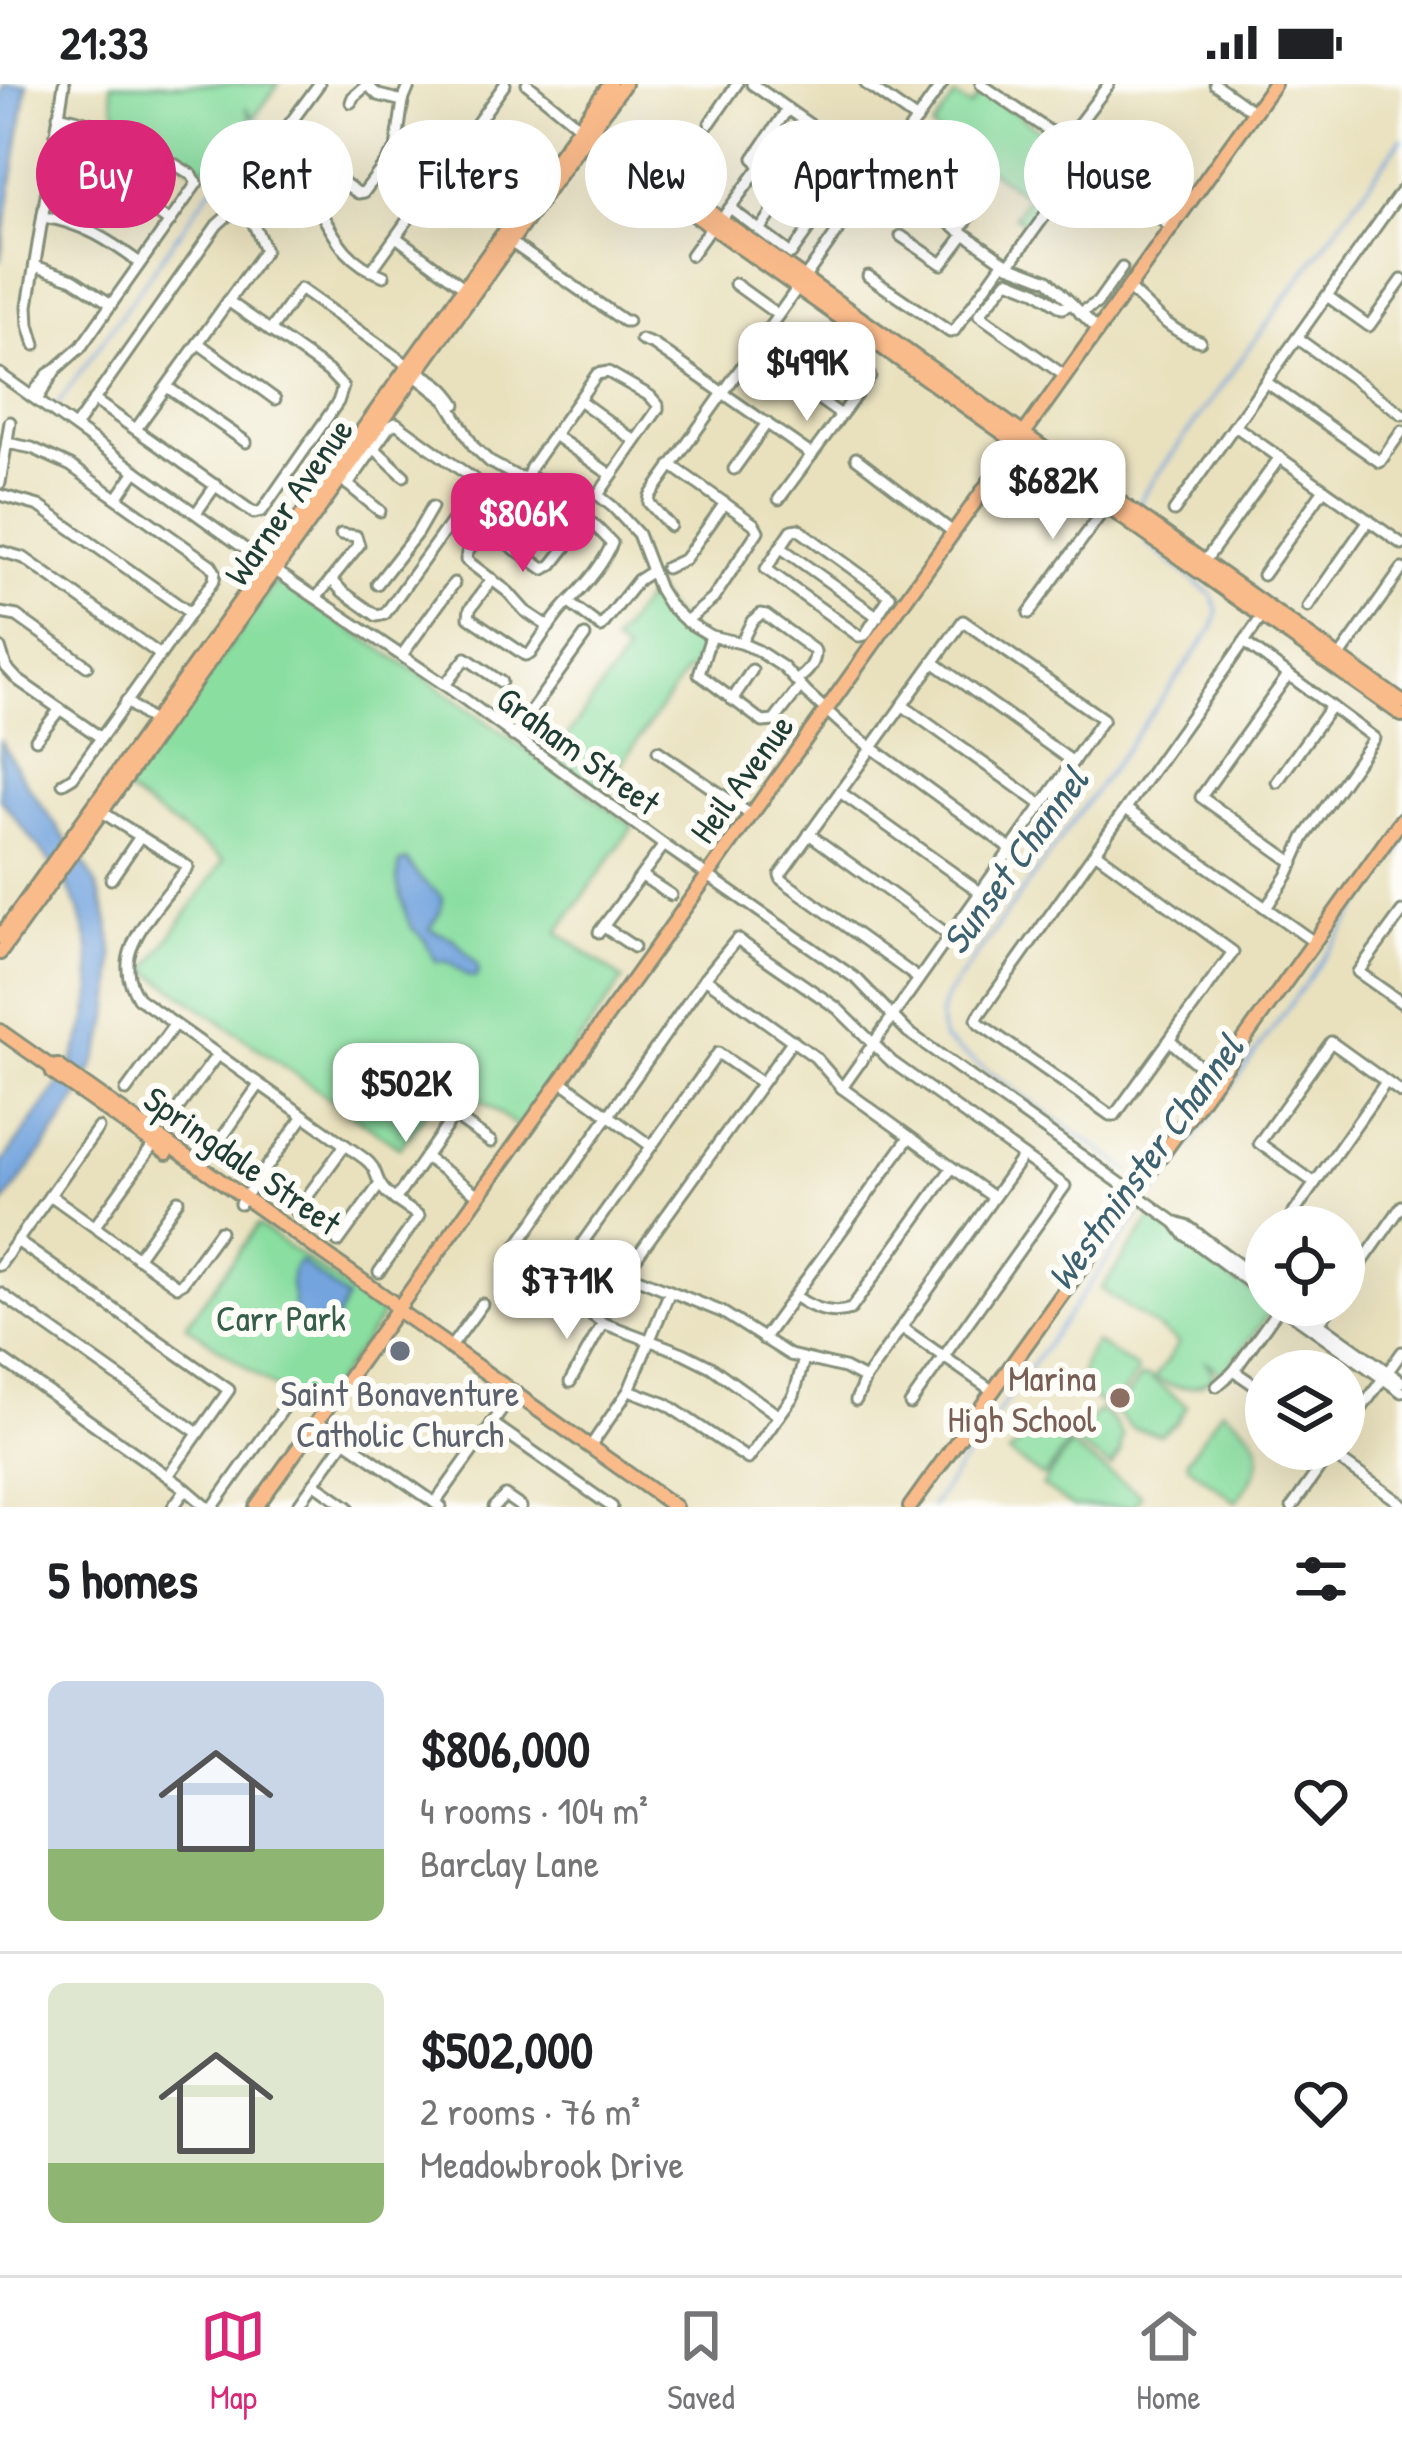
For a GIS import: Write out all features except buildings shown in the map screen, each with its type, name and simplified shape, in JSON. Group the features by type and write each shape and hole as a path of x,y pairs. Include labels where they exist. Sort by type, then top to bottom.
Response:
{"main road":[{"name":"Warner Avenue","path":"584,130 610,84"},
{"name":"Warner Avenue","path":"0,952 55,868 341,479 506,238 584,130 624,84"},
{"name":"Heil Avenue","path":"1194,196 1274,84"},
{"path":"727,223 800,282 1399,706"},
{"name":"Heil Avenue","path":"256,1507 825,711 875,632 953,532 1171,228"},
{"path":"910,1507 1138,1196 1402,819"},
{"name":"Warner Avenue","path":"0,937 46,888 44,882 55,868"},
{"name":"Springdale Street","path":"0,1031 52,1067 58,1066 83,1089 391,1301 675,1507"}],"street":[{"path":"57,120 64,84"},
{"path":"293,120 319,84"},
{"path":"352,102 366,84 378,95 404,101"},
{"path":"353,189 358,193 369,189 396,149 410,84"},
{"path":"371,272 505,84"},
{"path":"527,84 584,130"},
{"path":"712,120 737,84"},
{"path":"752,84 802,120"},
{"path":"770,97 779,84"},
{"path":"866,84 917,120 942,84"},
{"path":"981,84 1065,142 1104,86"},
{"path":"1215,84 1254,112"},
{"path":"780,120 787,110"},
{"path":"58,116 80,120"},
{"path":"176,165 196,181 176,214"},
{"path":"727,210 751,177"},
{"path":"1174,511 1402,190"},
{"path":"727,220 760,230 791,254 810,228"},
{"path":"35,345 28,306 41,228"},
{"path":"85,228 140,263"},
{"path":"34,398 56,369 75,354 166,228"},
{"path":"75,427 215,228"},
{"path":"136,429 265,250 256,228"},
{"path":"330,228 344,252 384,277"},
{"path":"691,255 713,228"},
{"path":"670,526 649,503 650,496 839,228"},
{"path":"955,228 1006,263 1048,280 1098,330"},
{"path":"901,236 943,265 965,228"},
{"path":"868,276 955,331 1033,228"},
{"path":"396,238 470,289"},
{"path":"506,238 628,321"},
{"path":"35,266 73,279 111,304"},
{"path":"1065,376 979,316 1008,280 1062,308 1097,303 1122,268"},
{"path":"1327,296 1369,326 1402,280"},
{"path":"735,284 778,315"},
{"path":"1128,288 1153,313 1200,340"},
{"path":"270,331 300,289 413,369 446,400 474,447 490,462 510,474 598,496 633,527 665,598 686,621 711,636 766,655 825,711 1011,849"},
{"path":"94,400 259,513 338,402 343,387 328,371 228,301"},
{"path":"1297,338 1402,414"},
{"path":"641,340 812,455"},
{"path":"779,499 870,376 821,340"},
{"path":"198,344 274,399"},
{"path":"527,478 602,371 658,405 598,496"},
{"name":"Graham Street","path":"0,374 858,980 908,1032 1189,1228 1245,1274"},
{"path":"792,380 841,415"},
{"path":"1266,382 1380,462 1402,431"},
{"path":"166,387 246,442"},
{"path":"579,400 634,441"},
{"path":"0,483 10,422"},
{"path":"332,580 382,616 478,483 396,423 341,479 380,511"},
{"path":"734,469 767,423"},
{"path":"1235,426 1402,544"},
{"path":"554,434 611,475"},
{"path":"7,443 51,455 215,572 214,580 73,777 64,783"},
{"path":"374,448 404,476"},
{"path":"1202,566 1280,457"},
{"path":"856,458 953,532"},
{"path":"671,465 758,531 713,599 686,621"},
{"path":"117,498 136,471"},
{"path":"516,550 550,504 556,482"},
{"path":"196,513 215,485"},
{"path":"1263,575 1324,488"},
{"path":"502,494 498,510 466,560 549,627"},
{"path":"0,495 39,506 190,613"},
{"path":"1029,613 1109,502"},
{"path":"666,568 685,559 725,503"},
{"path":"377,584 432,507"},
{"path":"1308,607 1369,520"},
{"path":"485,528 548,568 585,523 593,524 612,542 525,656 470,617 470,609 492,579"},
{"path":"792,530 890,596 875,632 859,636 768,571 766,566 792,530"},
{"path":"317,597 360,541 341,534"},
{"path":"408,546 425,558"},
{"path":"780,547 878,617"},
{"path":"0,550 24,558 159,654"},
{"path":"1336,661 1402,568"},
{"path":"569,603 601,627 638,580 652,571"},
{"path":"402,655 454,583"},
{"path":"1095,852 1233,952 1115,1115 977,1019 1126,808 1266,611"},
{"path":"0,613 16,616 87,666"},
{"path":"711,636 699,674 769,723 816,655 761,614 752,620 741,643"},
{"path":"842,1088 1103,719 962,621 780,875 919,979"},
{"path":"513,736 585,636"},
{"path":"1244,642 1374,738 1304,838 1266,908"},
{"path":"0,648 15,685 100,737"},
{"path":"445,685 466,658 501,682"},
{"path":"933,662 1072,762"},
{"path":"731,700 752,670"},
{"path":"1288,675 1201,797 1294,863"},
{"path":"126,701 158,726"},
{"path":"902,705 1042,806"},
{"path":"1277,782 1331,706"},
{"path":"36,739 59,709"},
{"path":"658,751 751,815"},
{"path":"840,792 980,892"},
{"path":"1126,808 1314,942"},
{"path":"98,809 188,867 134,940 128,956 130,983 138,998 376,1168 380,1184 418,1216 379,1271"},
{"path":"809,834 950,936"},
{"path":"111,879 139,838"},
{"path":"634,947 602,929 664,845"},
{"path":"642,876 671,895"},
{"path":"1402,911 1358,972 1402,1003"},
{"path":"779,1416 711,1367 603,1323 510,1256 737,939 838,1008 892,1062 1066,1186 910,1404"},
{"path":"706,979 815,1057 842,1088 908,1139 992,1197"},
{"path":"126,1091 174,1025"},
{"path":"625,1273 793,1040"},
{"path":"1170,1041 1216,1080"},
{"path":"1315,1183 1259,1143 1331,1042 1402,1093"},
{"path":"760,1082 718,1053 584,1242 625,1273 714,1308 790,1355 844,1368 865,1379"},
{"path":"168,1122 217,1055"},
{"path":"561,1081 651,1146"},
{"path":"1299,1206 1386,1082"},
{"path":"212,1152 260,1085"},
{"path":"243,1201 304,1116"},
{"path":"395,1200 454,1116 491,1142"},
{"path":"0,1265 98,1128"},
{"path":"764,1339 908,1139"},
{"path":"95,1226 156,1140"},
{"path":"296,1212 345,1145"},
{"path":"856,1400 865,1379 1023,1156"},
{"path":"425,1157 478,1195"},
{"path":"796,1297 810,1306 839,1312 851,1309 951,1169"},
{"path":"338,1242 380,1184"},
{"path":"50,1195 180,1286 220,1231"},
{"path":"137,1258 178,1200"},
{"path":"1365,1259 1402,1207"},
{"path":"17,1241 229,1390 168,1476"},
{"path":"592,1448 632,1391 670,1292"},
{"path":"0,1293 198,1433"},
{"path":"451,1348 482,1304"},
{"path":"570,1382 603,1323"},
{"path":"1217,1386 1234,1371 1265,1326"},
{"path":"1312,1326 1402,1382"},
{"path":"1323,1326 1402,1392"},
{"path":"901,1327 993,1391"},
{"path":"1365,1403 1402,1352"},
{"path":"0,1358 210,1507 288,1402"},
{"path":"632,1391 666,1404 748,1459 799,1384 804,1359"},
{"path":"1234,1371 1245,1379"},
{"path":"317,1421 438,1505 514,1393"},
{"path":"492,1423 611,1507"},
{"path":"297,1507 345,1440"},
{"path":"1292,1507 1318,1470"},
{"path":"1357,1470 1402,1504"},
{"path":"314,1483 348,1507"},
{"path":"173,1507 186,1489"},
{"path":"586,1507 595,1495"},
{"path":"494,1507 505,1496 520,1507"}],"green space":[{"path":"111,84 279,84 254,118 246,107 250,120 200,120 199,172 176,158 176,120 122,120 114,107"},
{"path":"983,90 1026,120 1024,195 1000,178 1000,120 938,120 955,96 970,107"},
{"path":"1024,201 1024,223 1014,216"},
{"path":"279,583 414,670 633,826 558,932 623,980 518,1127 450,1078 400,1148 147,970 224,860 125,791 272,586"},
{"path":"653,588 675,617 704,640 692,670 686,672 602,791 553,757 626,653 613,643"},
{"path":"1153,1217 1245,1286 1245,1326 1259,1326 1224,1374 1204,1360 1214,1374 1194,1386 1178,1387 1155,1378 1179,1343 1101,1289"},
{"name":"Carr Park","path":"258,1225 381,1313 312,1414 186,1325"},
{"path":"1096,1342 1136,1368 1111,1410 1091,1396 1082,1380 1084,1363"},
{"path":"1149,1377 1187,1406 1160,1435 1131,1428 1116,1412 1140,1378"},
{"path":"1222,1409 1245,1428 1245,1470 1256,1470 1236,1502 1187,1460"},
{"path":"1099,1410 1122,1435 1120,1453 1111,1467 1076,1444"},
{"path":"1040,1433 1068,1444 1045,1476 1009,1454 1027,1436"},
{"path":"1070,1446 1141,1495 1133,1507 1073,1507 1042,1486"}],"water":[{"path":"4,84 27,84 0,262 0,102"},
{"path":"0,739 95,883 111,937 114,978 110,1016 85,1083 0,1209 0,1166 71,1067 92,992 89,946 79,909 65,881 0,798"},
{"path":"406,860 442,898 430,929 454,939 477,965 475,978 449,962 436,961 411,927 397,881 400,863"},
{"path":"300,1261 347,1299 333,1326 321,1333 297,1326 292,1318 291,1274"}],"waterway":[{"name":"Sunset Channel","path":"1139,506 1402,138"},
{"path":"58,404 200,204"},
{"name":"Sunset Channel","path":"1130,1171 944,1040 941,1019 946,997 1213,628 1218,611 1212,595 1145,542"},
{"name":"Westminster Channel","path":"1152,1198 1402,848"},
{"name":"Westminster Channel","path":"931,1507 1146,1206"}],"place":[{"name":"Saint Bonaventure Catholic Church","path":"400,1351"},
{"name":"Marina High School","path":"1120,1398"}]}
